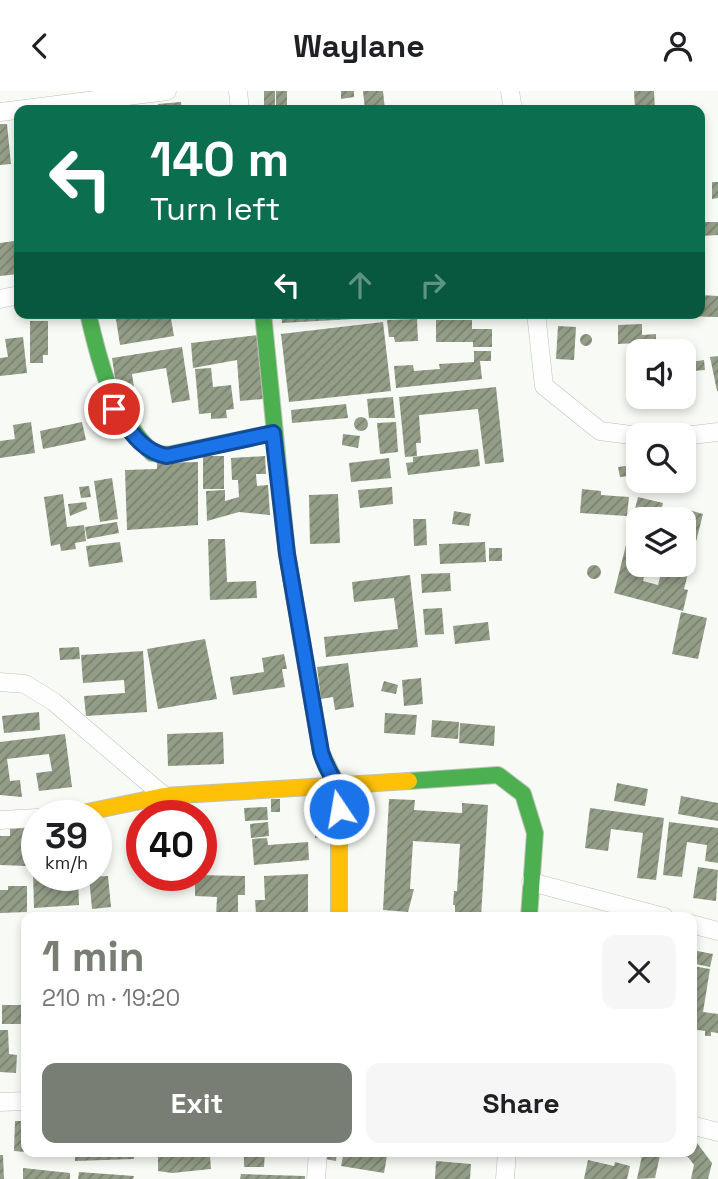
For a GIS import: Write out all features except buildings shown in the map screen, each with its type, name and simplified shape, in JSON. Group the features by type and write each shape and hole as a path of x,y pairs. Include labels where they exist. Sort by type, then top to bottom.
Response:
{"street":[{"path":"56,105 167,91"},
{"path":"89,319 96,352 114,409 152,453 167,456 273,433"},
{"path":"264,319 287,554 321,752 325,765 339,786 339,912"},
{"path":"537,319 544,386 600,431 626,434"},
{"path":"696,435 718,432"},
{"path":"0,682 25,684 54,702 164,796"},
{"path":"112,807 164,796 498,775 523,794 535,833 529,912"},
{"path":"0,820 21,819"},
{"path":"531,882 645,912"},
{"path":"697,926 718,931"},
{"path":"0,1102 21,1101"},
{"path":"697,1127 718,1132"},
{"path":"316,1179 318,1157"},
{"path":"505,1179 507,1157"}],"traffic: fast":[{"path":"90,319 103,371 117,404 152,453 167,455 273,433"},
{"path":"264,319 287,554 321,752 333,777"},
{"path":"409,781 498,775 523,794 535,833 529,912"}],"traffic: slow":[{"path":"333,777 339,786 339,912"},
{"path":"112,807 164,796 409,781"}],"route":[{"path":"114,409 152,453 167,456 273,433 287,554 321,752 325,765 339,786 339,809"}]}
